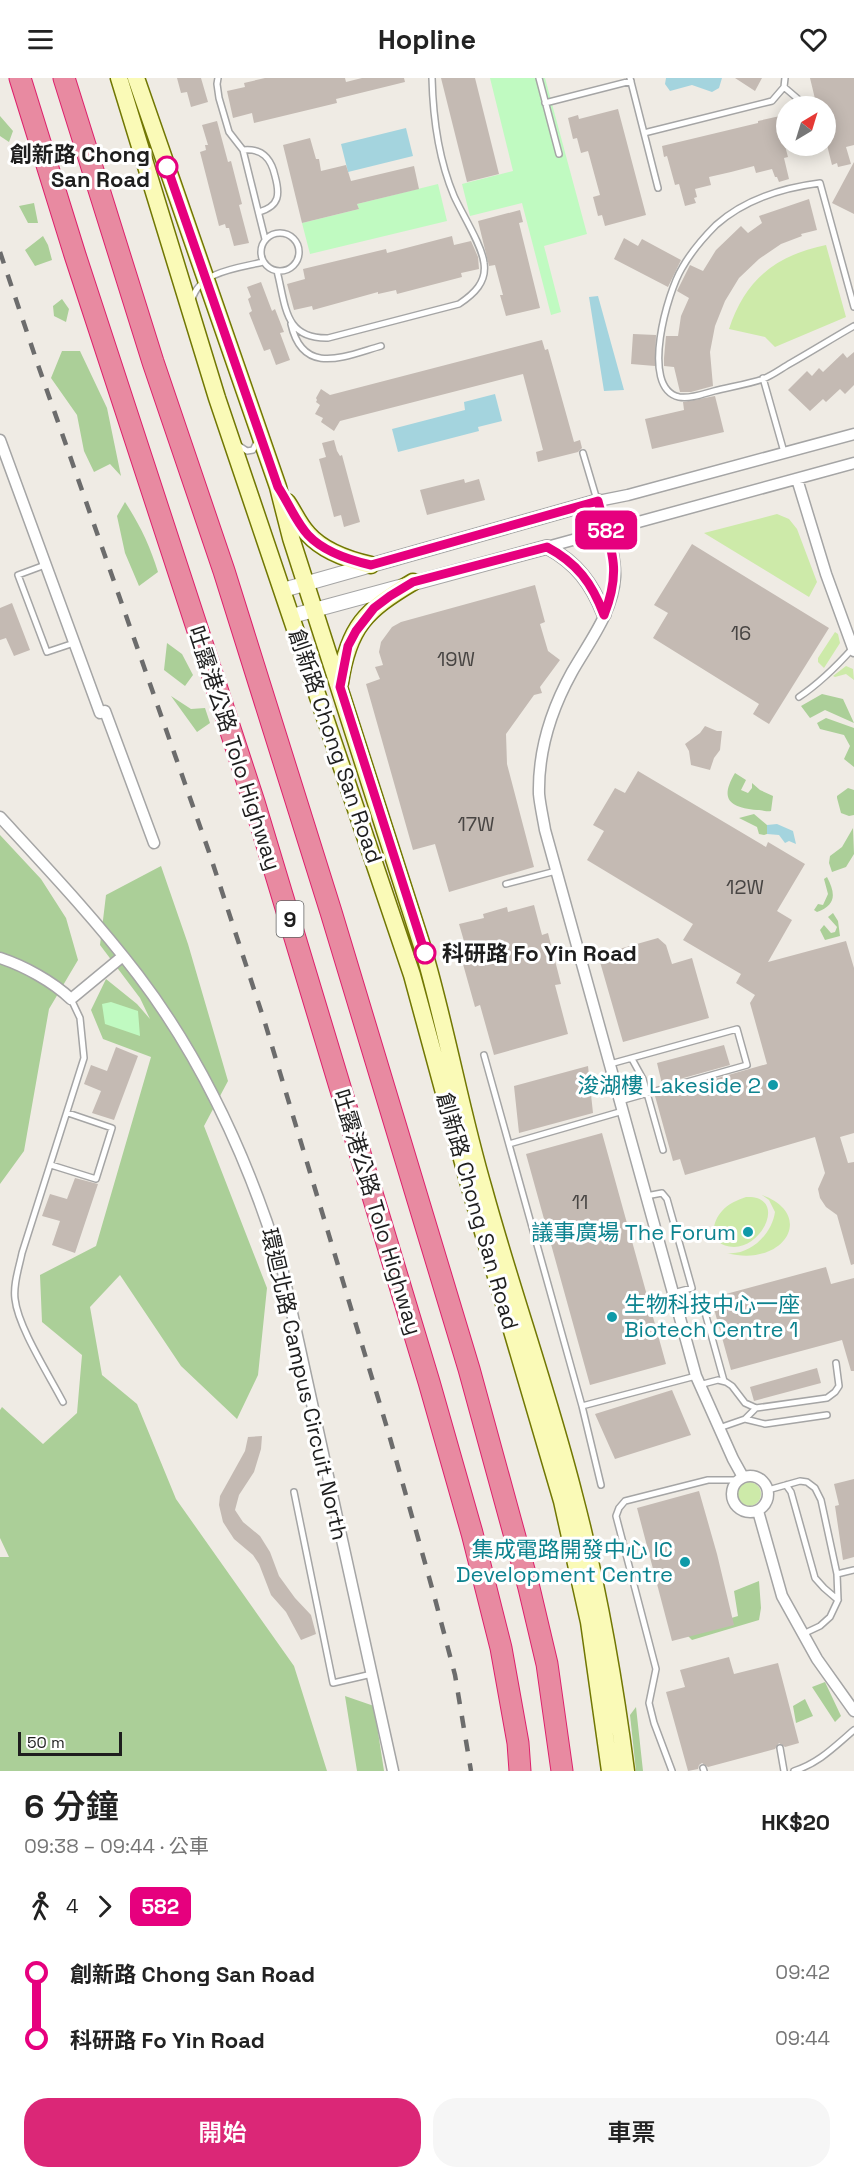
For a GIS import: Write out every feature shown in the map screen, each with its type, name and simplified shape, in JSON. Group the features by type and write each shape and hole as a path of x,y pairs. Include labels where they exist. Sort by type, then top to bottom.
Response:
{"highway":[{"name":"吐露港公路 Tolo Highway","path":"20,78 75,255 254,802 429,1382 472,1533 501,1648 518,1743 520,1771"},
{"name":"吐露港公路 Tolo Highway","path":"64,78 146,340 224,571 334,923 469,1369 532,1599 547,1664 562,1771"}],"main road":[{"name":"創新路 Chong San Road","path":"119,78 231,437 412,975 468,1181 562,1501 589,1622 610,1771"},
{"name":"創新路 Chong San Road","path":"136,78 278,487 291,538 424,952 479,1173 574,1494 604,1627 626,1771"},
{"path":"278,487 303,529 315,541 340,556 371,565"},
{"path":"340,687 348,646 362,621 390,596 413,582"}],"street":[{"path":"283,590 598,501 854,434"},
{"path":"0,440 3,464 45,565 100,713 105,711 154,843"},
{"path":"292,616 854,463"},
{"path":"797,479 826,574 853,649"},
{"path":"598,501 612,553 615,572 613,591 597,631 562,691 544,737 539,795 556,871 697,1380 741,1478"},
{"path":"547,547 575,565 586,578 597,596 604,615"},
{"name":"環迴北路 Campus Circuit North","path":"0,817 89,914 123,956 177,1033 231,1131 266,1217 283,1272 393,1771"},
{"path":"0,958 41,978 71,999 123,956"},
{"path":"756,1476 765,1484 768,1490 766,1502 758,1511 746,1512 732,1502 732,1490 741,1478 756,1476"},
{"path":"758,1511 778,1588 824,1671 854,1711"}],"lane":[{"path":"218,78 219,98 229,132 243,150 266,239 261,250 263,262 272,270 289,269 298,255 298,249 292,238 288,235 276,234 266,239"},
{"path":"290,320 298,332 313,339 328,338 459,303 474,294 483,280 484,263 453,194 441,154 433,113 432,78"},
{"path":"539,78 559,154"},
{"path":"644,133 772,100 784,87 785,78"},
{"path":"545,103 630,80 658,188"},
{"path":"784,87 795,96"},
{"path":"243,150 260,151 272,163 278,197 267,210 259,212"},
{"path":"854,307 820,183 792,187 765,195 740,208 717,224 697,245 687,260 670,293 662,321 659,349 663,384 674,395 689,397 763,378 854,326"},
{"path":"190,309 194,294 207,278 263,262"},
{"path":"278,271 296,340 302,348 320,359 330,360 381,346"},
{"path":"763,378 784,453"},
{"path":"231,437 247,451 253,450 257,445 258,432"},
{"path":"583,453 598,501"},
{"path":"45,565 18,575 47,652 74,643"},
{"path":"799,697 834,670 853,649"},
{"path":"506,884 556,871"},
{"path":"63,1402 18,1316 15,1281 84,1058 80,1018 71,999"},
{"path":"508,1144 622,1106 647,1094 747,1065 737,1029 610,1064"},
{"path":"484,1055 582,1406 601,1485"},
{"path":"632,1059 643,1079 663,1150"},
{"path":"51,1165 96,1179 112,1128 68,1113"},
{"path":"646,1196 662,1193 667,1199 692,1288 672,1293"},
{"path":"704,1309 724,1381"},
{"path":"582,1406 697,1380 724,1381 732,1386 745,1403 756,1408 827,1398 840,1386 836,1363"},
{"path":"718,1429 745,1419 756,1408"},
{"path":"745,1419 765,1424 827,1415"},
{"path":"672,1771 649,1703 656,1669 616,1516 625,1501 708,1480 741,1478"},
{"path":"768,1490 800,1481 807,1482 815,1488 820,1500 837,1574 838,1600 830,1617 820,1626 802,1635"},
{"path":"786,1485 791,1492 815,1578 838,1600"},
{"path":"294,1492 333,1683 372,1674"},
{"path":"837,1574 854,1570"},
{"path":"794,1771 807,1767 826,1756 854,1730"},
{"path":"780,1748 784,1771"}],"green space":[{"path":"490,78 545,78 587,234 544,246 561,312 551,315 522,203 470,216 462,184 513,171"},
{"path":"0,116 13,131 9,142 0,136"},
{"path":"438,184 447,221 310,254 302,223 359,209 357,204"},
{"path":"34,203 38,223 28,223 19,206"},
{"path":"43,236 52,260 35,266 25,250"},
{"path":"826,245 846,317 775,347 765,337 729,329 744,297 765,272 792,255"},
{"path":"62,299 69,309 66,322 54,316 53,306"},
{"path":"62,351 80,351 107,408 121,476 110,464 94,472 84,451 77,415 51,378"},
{"path":"125,502 144,536 158,572 139,586 125,553 117,516"},
{"path":"777,514 789,519 797,529 817,582 809,597 704,533"},
{"path":"835,632 838,634 840,643 824,668 818,662 818,658"},
{"path":"167,643 182,654 193,675 185,686 164,670"},
{"path":"846,666 853,669 854,680 846,674 833,676"},
{"path":"822,694 843,699 854,723 825,710 810,718 801,706"},
{"path":"171,696 191,709 205,708 210,723 197,732"},
{"path":"826,718 854,728 854,767 844,759 850,746 844,735 820,729 817,723"},
{"path":"735,773 746,780 741,790 748,793 752,788 752,783 773,796 771,811 740,807 730,800 728,790"},
{"path":"848,788 854,790 854,815 849,816 841,813 837,798"},
{"path":"754,814 767,825 767,834 759,834 757,827 739,818"},
{"path":"853,828 854,854 846,867 832,872 829,863 830,856 842,847"},
{"path":"0,835 41,879 66,918 78,960 49,1009 24,1151 0,1184"},
{"path":"161,866 188,944 228,1081 204,1126 267,1288 258,1375 237,1419 181,1366 120,1275 90,1307 102,1375 137,1404 176,1499 294,1666 327,1771 0,1771 0,1557 9,1557 0,1538 0,1410 2,1407 43,1444 77,1413 82,1355 42,1322 40,1275 96,1246 151,1057 103,1039 91,1010 106,979 137,1004 150,1019 140,998 100,945 106,895"},
{"path":"827,877 833,894 831,902 817,912 814,910 818,904 823,905 828,894 824,879"},
{"path":"833,913 838,921 840,936 825,940 820,930 824,925 831,933 835,932 837,927 828,917"},
{"path":"111,1002 138,1011 140,1036 105,1024 102,1004"},
{"path":"762,1195 779,1204 788,1215 790,1226 786,1237 777,1247 764,1253 747,1256 727,1253 744,1251 765,1235 775,1212 769,1200"},
{"path":"746,1197 758,1199 766,1204 767,1221 762,1231 745,1245 726,1246 714,1234 715,1223 724,1209"},
{"path":"749,1482 754,1483 760,1489 760,1499 754,1505 749,1506 744,1505 738,1499 737,1494 738,1489 744,1483"},
{"path":"759,1581 761,1608 759,1620 692,1640 684,1632 738,1616 734,1591"},
{"path":"825,1682 841,1716 835,1722 812,1687"},
{"path":"345,1696 374,1706 384,1771 357,1771"},
{"path":"805,1699 813,1716 796,1723 793,1706"},
{"path":"636,1707 643,1771 636,1771 630,1715"}],"water":[{"path":"666,78 722,78 719,88 712,92 692,85 670,91 665,84"},
{"path":"406,128 413,156 348,172 341,144"},
{"path":"598,296 624,390 604,391 589,297"},
{"path":"495,394 502,421 478,427 479,431 398,452 392,429 465,410 464,402"},
{"path":"777,824 793,831 796,844 789,841 785,843 779,835 767,834 767,825"}],"building":[{"path":"177,78 201,78 208,102 191,107 187,92 181,93"},
{"path":"265,78 345,78 346,82 362,78 404,78 405,82 336,99 337,103 254,123 252,113 233,118 227,91 245,87 244,83"},
{"path":"441,78 475,78 499,174 467,182"},
{"path":"735,78 762,78 755,91"},
{"path":"810,78 854,78 854,145 846,147 851,164 838,167 837,163 832,165 830,156 836,156 836,96 814,96"},
{"path":"618,109 646,215 605,226 602,215 598,216 593,197 600,195 588,151 581,153 577,138 573,139 568,118 578,115 579,119"},
{"path":"776,117 776,156 788,156 784,158 789,179 779,182 772,169 756,173 754,166 709,177 711,185 695,189 696,203 685,206 679,184 675,185 662,146 758,123 758,121"},
{"path":"217,121 228,162 231,161 249,243 234,246 229,228 226,228 225,224 219,226 200,152 206,150 205,145 208,145 202,125"},
{"path":"310,138 316,159 319,159 321,171 346,165 351,181 414,166 419,189 357,204 359,209 302,223 283,145"},
{"path":"854,162 854,214 832,203"},
{"path":"809,199 817,230 801,234 802,236 781,244 759,259 739,278 725,301 715,326 710,352 713,386 691,392 680,392 674,367 664,366 664,358 666,336 678,336 681,316 689,298 677,291 690,265 703,271 716,250 741,226 748,233 762,223 759,216"},
{"path":"520,210 523,222 519,223 540,308 506,316 495,265 489,266 478,221"},
{"path":"452,236 454,245 471,241 478,257 479,269 461,273 462,277 397,294 396,290 378,294 378,292 313,310 312,306 294,310 287,284 305,279 303,269 386,249 387,253"},
{"path":"624,238 638,246 642,239 681,260 668,287 614,259"},
{"path":"261,282 272,311 275,309 284,332 280,333 290,360 276,365 270,349 264,351 249,313 252,311 248,299 251,297 247,287"},
{"path":"633,334 656,335 655,366 631,364"},
{"path":"542,340 545,350 548,349 574,442 580,440 582,448 578,452 538,462 536,452 543,450 523,374 340,421 334,431 321,422 323,418 315,414 320,405 316,402 316,398 321,389 330,395"},
{"path":"854,352 854,385 845,394 840,389 826,402 823,399 810,411 788,390 807,371 812,376 819,368 823,372 843,353 847,358"},
{"path":"715,396 724,432 652,449 645,419 684,410 683,402"},
{"path":"334,440 337,451 340,456 342,455 360,522 344,527 341,515 334,517 319,459 326,457 322,443"},
{"path":"464,479 465,483 479,479 485,500 427,515 420,490"},
{"path":"692,544 829,628 769,724 753,714 759,704 653,638 668,613 654,605"},
{"path":"535,585 545,622 540,624 548,651 560,660 540,687 542,693 534,695 506,734 507,764 534,867 449,892 435,844 413,850 366,684 380,679 375,667 383,665 379,652 381,642 392,627 401,622"},
{"path":"12,603 30,650 14,656 6,638 0,640 0,608"},
{"path":"705,726 722,731 720,750 710,770 691,765 689,751 685,744 700,733"},
{"path":"638,771 766,847 768,842 805,864 777,911 792,920 768,962 846,941 854,968 854,1133 840,1137 848,1163 854,1162 854,1264 851,1265 837,1215 826,1207 820,1198 818,1189 825,1173 815,1137 685,1175 680,1159 673,1161 655,1096 767,1064 750,1003 755,995 736,983 741,974 683,940 693,924 587,860 604,831 593,825 615,788 625,793"},
{"path":"534,905 542,935 548,933 561,984 555,985 568,1034 494,1055 480,1005 475,1007 461,957 468,955 459,924 484,918 483,914 507,907 508,912"},
{"path":"658,938 666,945 672,964 692,958 709,1018 623,1042 598,955"},
{"path":"724,1045 730,1065 662,1084 657,1063"},
{"path":"116,1047 138,1056 114,1120 92,1113 101,1091 84,1084 91,1065 107,1071"},
{"path":"588,1066 593,1113 519,1133 514,1086"},
{"path":"602,1133 666,1364 590,1385 526,1154"},
{"path":"75,1178 98,1184 75,1253 52,1245 60,1221 42,1216 50,1194 67,1199"},
{"path":"826,1267 831,1284 854,1278 854,1371 851,1371 842,1340 731,1370 711,1298"},
{"path":"817,1368 821,1383 754,1401 750,1387"},
{"path":"672,1390 691,1435 615,1459 595,1414"},
{"path":"262,1436 261,1449 254,1472 239,1495 235,1510 243,1522 260,1536 270,1552 279,1576 311,1615 316,1634 301,1640 286,1612 271,1595 259,1564 253,1555 234,1539 223,1522 219,1505 220,1496 245,1451 248,1437"},
{"path":"854,1479 854,1557 843,1560 835,1506 839,1505 834,1484"},
{"name":"集成電路開發中心 IC Development Centre","path":"699,1491 734,1625 672,1641 637,1508"},
{"path":"729,1657 734,1674 778,1663 799,1743 785,1747 779,1743 775,1749 708,1767 702,1763 698,1769 688,1771 666,1692 685,1687 680,1670"}],"railway":[{"path":"0,252 209,852 265,1023 388,1431 434,1595 455,1675 471,1771"}],"bus line":[{"name":"582","path":"167,167 278,487 303,529 315,541 340,556 371,565 598,501 615,566 613,591 604,615 597,596 586,578 565,557 547,547 413,582 374,608 362,621 348,646 343,662 340,687 425,953"}],"place":[{"name":"創新路 Chong San Road","path":"167,167"},
{"name":"科研路 Fo Yin Road","path":"425,953"},
{"name":"浚湖樓 Lakeside 2","path":"773,1085"},
{"name":"議事廣場 The Forum","path":"748,1232"},
{"name":"生物科技中心一座 Biotech Centre 1","path":"612,1317"},
{"name":"集成電路開發中心 IC Development Centre","path":"685,1562"}]}
